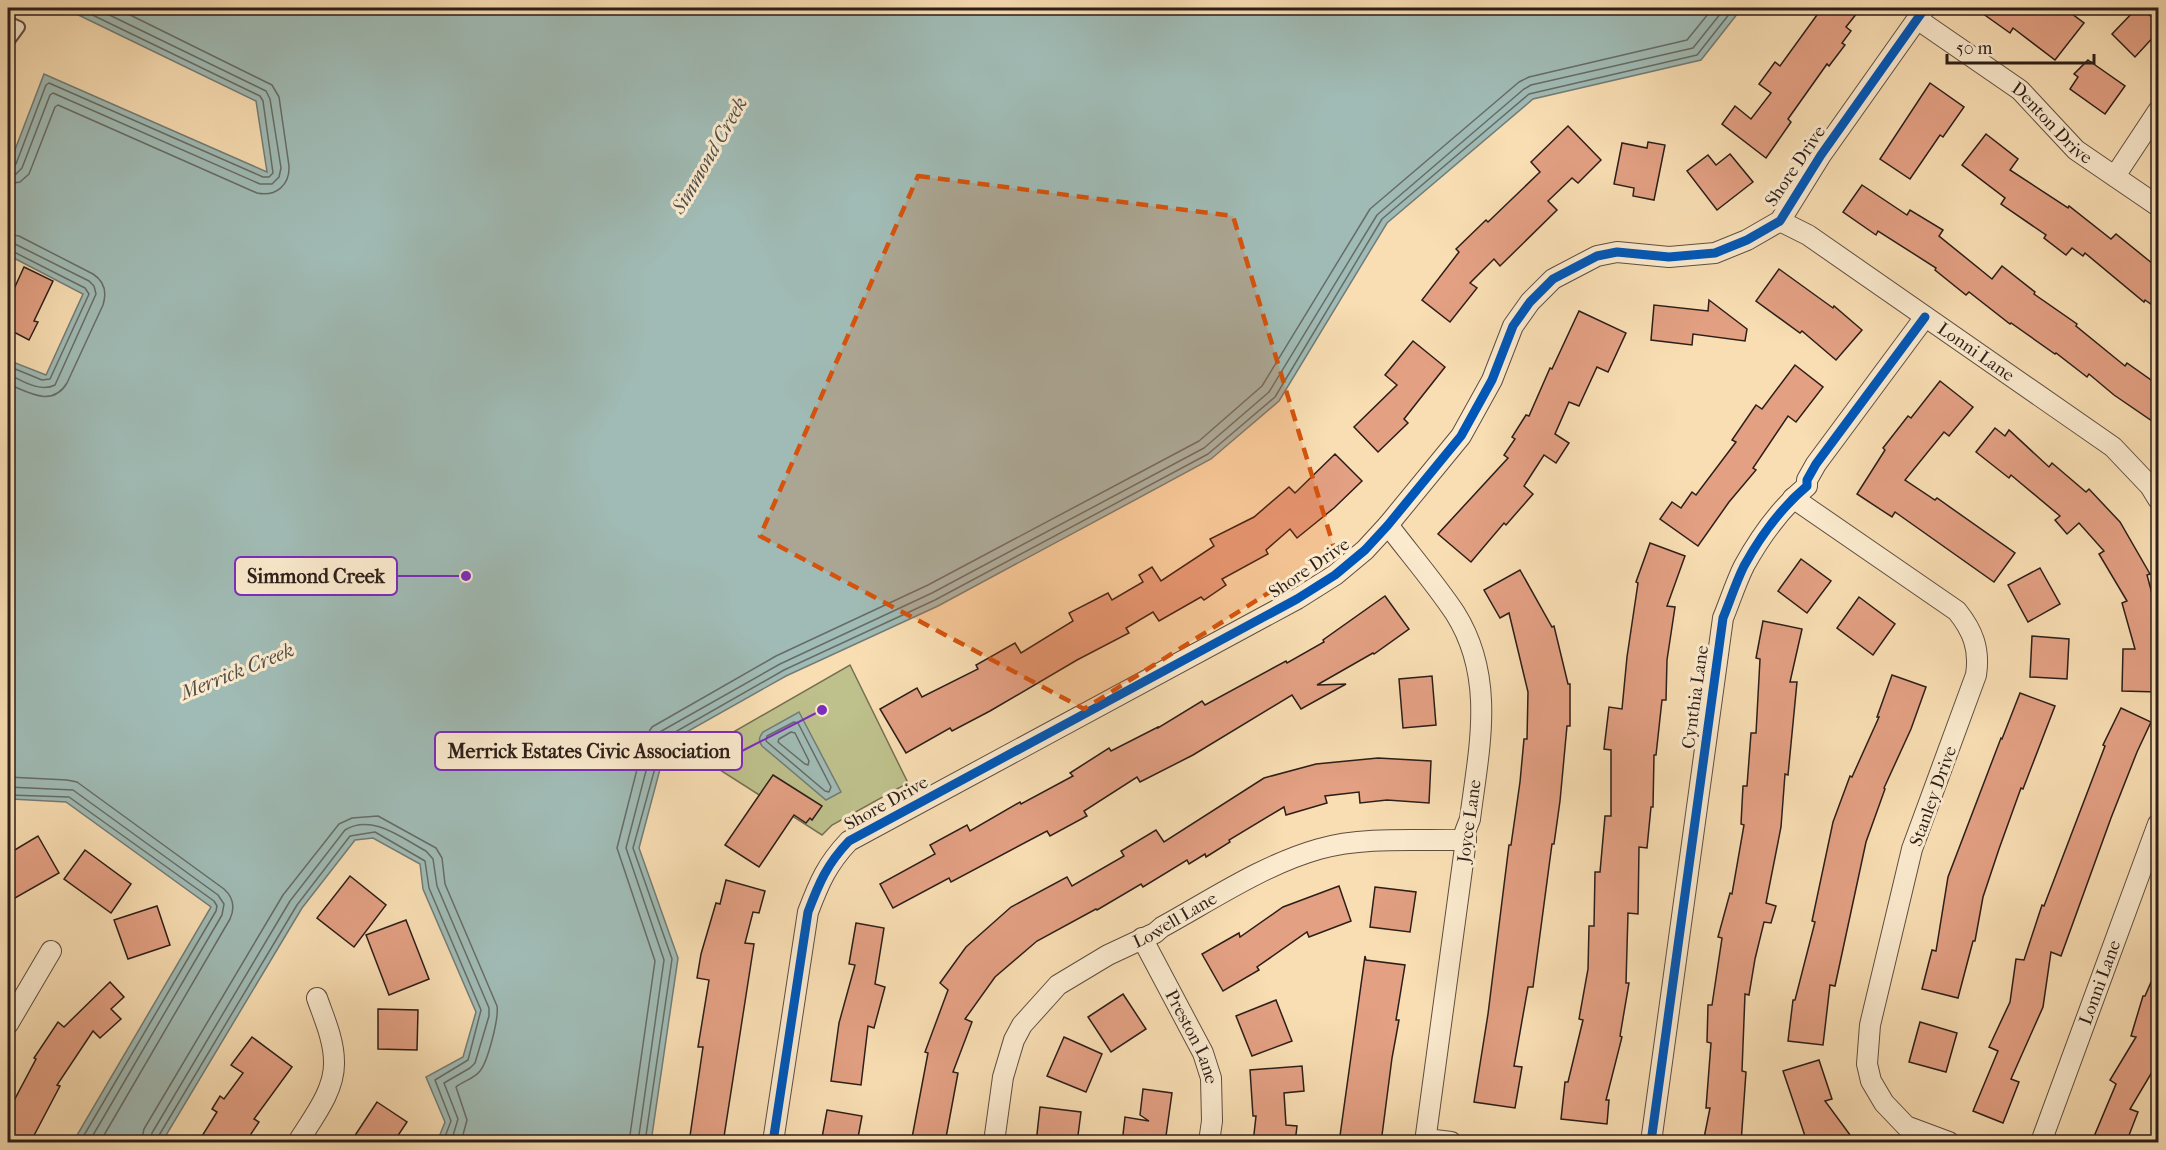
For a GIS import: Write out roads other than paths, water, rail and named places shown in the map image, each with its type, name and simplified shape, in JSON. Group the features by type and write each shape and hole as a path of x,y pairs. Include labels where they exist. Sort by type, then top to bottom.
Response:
{"street":[{"name":"Denton Drive","path":"1921,13 2020,90 2076,150 2158,206"},
{"name":"Shore Drive","path":"773,1143 808,912 820,878 834,856 849,841 1297,599 1335,575 1365,550 1388,525 1461,436 1492,380 1513,326 1530,302 1553,279 1598,256 1617,252 1670,257 1715,253 1747,240 1780,221 1821,155 1921,13"},
{"path":"2115,176 2158,111"},
{"name":"Lonni Lane","path":"1780,221 1808,235 2113,447 2150,486 2158,498"},
{"name":"Cynthia Lane","path":"1651,1143 1723,618 1744,567 1770,527 1793,498 1807,486 1807,480 1816,464 1925,317"},
{"name":"Stanley Drive","path":"1793,498 1957,611 1968,625 1979,658 1976,675 1912,849 1870,1024 1868,1064 1871,1082 1884,1103 1906,1126 1949,1143"},
{"name":"Joyce Lane","path":"1388,525 1455,613 1466,634 1482,692 1482,724 1470,819 1465,832 1466,840 1426,1141"},
{"name":"Lonni Lane","path":"2041,1143 2158,824"},
{"name":"Lowell Lane","path":"994,1143 1003,1077 1014,1040 1022,1025 1058,985 1108,955 1155,933 1269,868 1320,849 1363,842 1466,840"},
{"name":"Preston Lane","path":"1142,938 1203,1053 1211,1078 1212,1121 1209,1143"},
{"path":"8,1024 51,951"},
{"path":"298,1143 332,1080 334,1062 327,1027 317,998"},
{"path":"1426,1141 1451,1143"}],"lane":[{"path":"8,22 19,27 8,42"}],"water":[{"name":"Merrick Creek","path":"64,8 1742,8 1701,60 1533,99 1387,223 1279,401 1211,459 938,606 786,676 667,743 639,848 678,958 651,1142 437,1142 445,1122 426,1077 463,1057 476,1012 423,889 420,864 373,838 355,840 302,908 162,1142 73,1142 211,907 66,802 11,799 8,805 8,360 46,375 83,294 8,255 8,168 44,74 267,172 256,101"},
{"path":"799,712 841,792 826,800 760,742 763,732"}],"place":[{"name":"Simmond Creek","path":"466,576"},
{"name":"Merrick Estates Civic Association","path":"822,710"}]}
